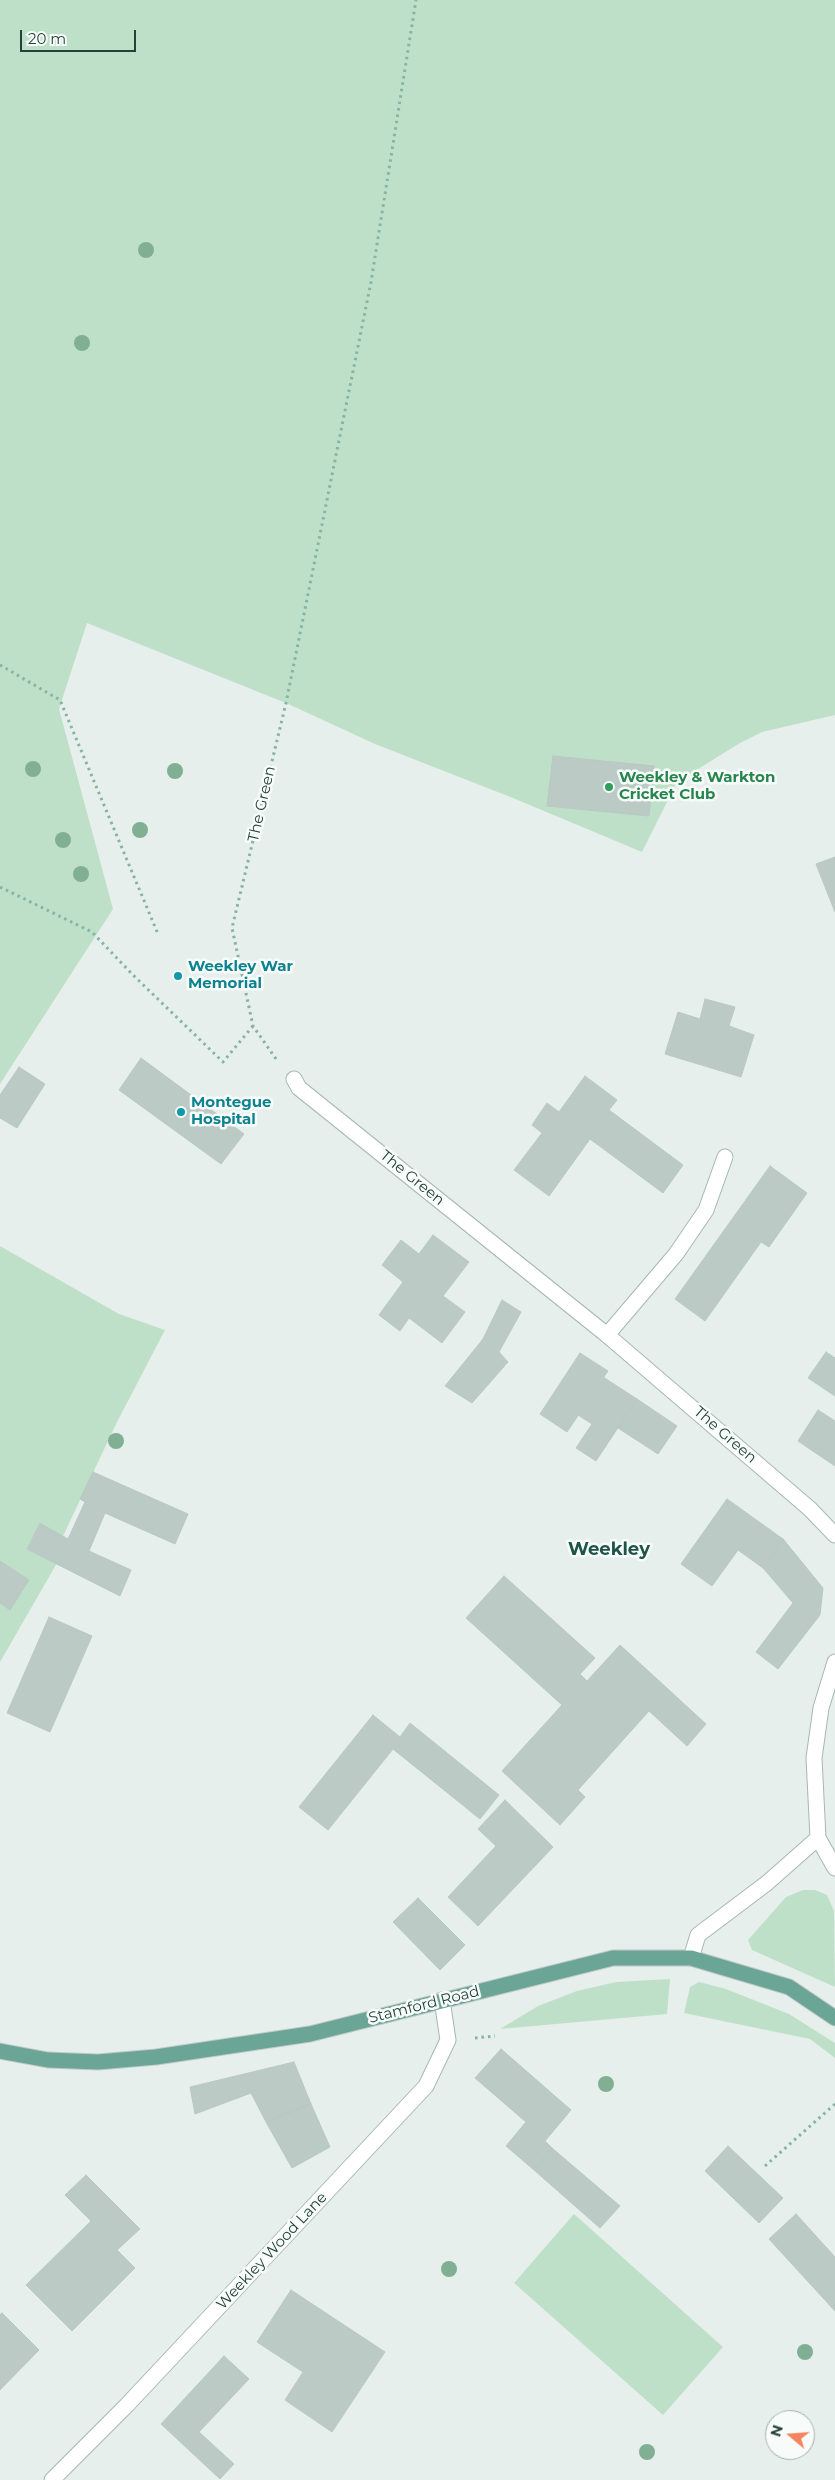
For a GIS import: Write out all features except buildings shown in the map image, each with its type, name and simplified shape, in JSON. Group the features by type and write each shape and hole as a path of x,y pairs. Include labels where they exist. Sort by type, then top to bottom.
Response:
{"main road":[{"name":"Stamford Road","path":"0,2051 48,2060 68,2061 98,2062 156,2058 310,2034 613,1958 691,1958 789,1987 835,2018"}],"street":[{"name":"The Green","path":"294,1079 299,1088 607,1334 810,1509 835,1535"},
{"path":"607,1334 676,1254 706,1210 725,1157"},
{"path":"835,1662 821,1708 814,1758 818,1838 835,1868"},
{"path":"691,1958 698,1935 767,1883 818,1838"},
{"name":"Weekley Wood Lane","path":"52,2480 134,2398 426,2086 448,2040 442,2000"}],"path":[{"name":"The Green","path":"294,1079 287,1075 253,1026 232,928 286,703 371,282 416,0"},
{"path":"0,665 60,700 158,934"},
{"path":"0,887 92,932 132,974 223,1062 253,1026"},
{"path":"765,2166 835,2104"}],"green space":[{"path":"0,0 835,0 835,715 762,732 740,743 677,782 642,852 513,798 375,744 286,703 87,623 59,709 113,909 0,1084"},
{"path":"0,1246 119,1314 165,1330 117,1422 63,1536 40,1523 27,1549 57,1563 0,1662"},
{"path":"803,1890 815,1890 827,1895 834,1911 835,1987 752,1950 748,1940 786,1897"},
{"path":"670,1979 667,2014 500,2029 538,2006 577,1991 616,1982"},
{"path":"699,1982 726,1989 789,2014 835,2043 835,2058 810,2039 684,2013 690,1987"},
{"path":"574,2214 723,2347 663,2415 514,2283"}],"place":[{"name":"Weekley & Warkton Cricket Club","path":"609,787"},
{"name":"Weekley War Memorial","path":"178,976"},
{"name":"Montegue Hospital","path":"181,1112"}],"district":[{"name":"Weekley","path":"609,1550"}]}
